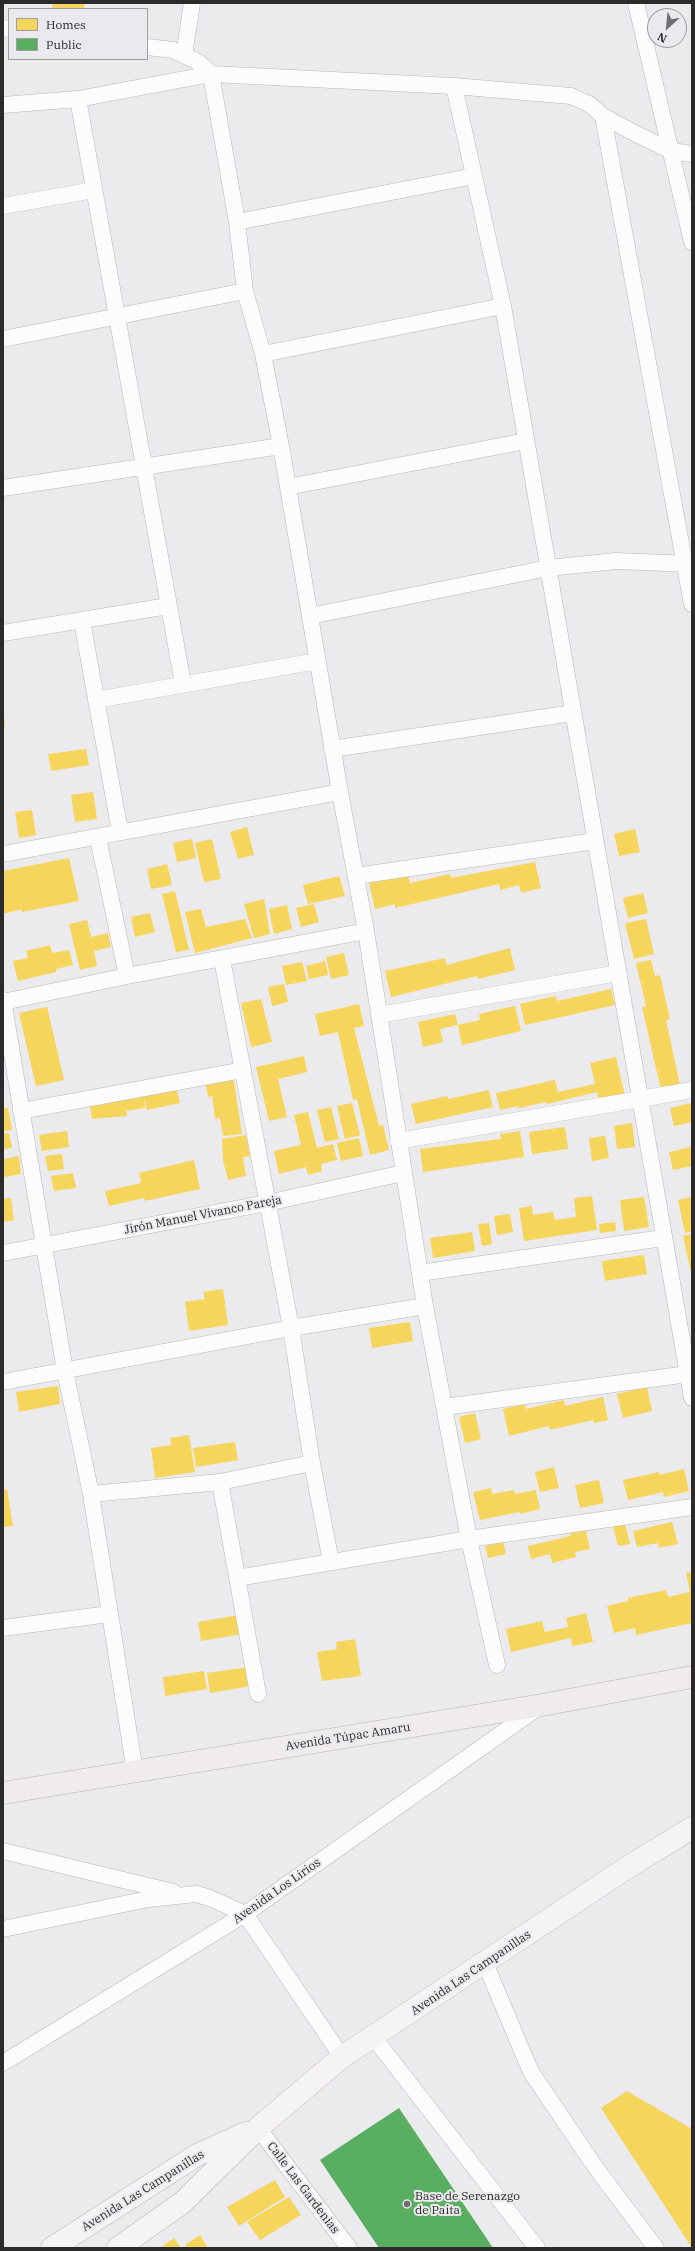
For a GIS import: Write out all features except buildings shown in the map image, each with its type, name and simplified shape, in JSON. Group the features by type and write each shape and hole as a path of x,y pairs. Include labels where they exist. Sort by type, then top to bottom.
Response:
{"main road":[{"name":"Avenida Túpac Amaru","path":"3,1793 542,1705 692,1677"}],"street":[{"path":"184,55 192,3"},
{"path":"636,3 672,151 692,242"},
{"path":"148,47 173,50 198,62 211,74 237,222 244,291 262,354 281,446 332,749 366,931 425,1306 469,1539 497,1665"},
{"path":"3,105 78,99 211,74 454,86 571,96 589,104 604,116 672,151 692,154"},
{"path":"454,86 502,306 692,1398"},
{"path":"78,99 115,317 183,684"},
{"path":"604,116 688,564 692,604"},
{"path":"237,222 474,176"},
{"path":"3,206 94,190"},
{"path":"3,339 244,291"},
{"path":"262,354 502,306"},
{"path":"288,487 526,441"},
{"path":"3,488 281,446"},
{"path":"310,616 548,568 616,561 688,564"},
{"path":"3,633 168,606"},
{"path":"82,621 120,832"},
{"path":"96,700 318,661"},
{"path":"332,749 573,713"},
{"path":"3,854 98,838 120,832 340,792"},
{"path":"98,838 127,976"},
{"path":"356,876 595,841"},
{"path":"135,1772 91,1494 65,1371 3,1001 366,931"},
{"path":"222,959 291,1328 312,1463 331,1562"},
{"path":"379,1015 618,973"},
{"path":"21,1111 243,1070"},
{"path":"398,1141 692,1090"},
{"name":"Jirón Manuel Vivanco Pareja","path":"3,1253 267,1203 403,1173"},
{"path":"420,1273 663,1238"},
{"path":"3,1382 291,1328 425,1306"},
{"path":"444,1407 688,1374"},
{"path":"91,1494 220,1482 312,1463"},
{"path":"220,1482 258,1694"},
{"path":"237,1578 469,1539 692,1507"},
{"path":"3,1628 109,1614"},
{"name":"Avenida Los Lirios","path":"3,2064 244,1914 542,1705"},
{"name":"Avenida Las Campanillas","path":"118,2248 182,2203 258,2128 342,2057 374,2038 625,1869 692,1828"},
{"path":"3,1851 182,1894"},
{"path":"3,1929 148,1899 182,1894 196,1894 244,1914 342,2057"},
{"path":"485,1963 531,2072 596,2168 656,2248"},
{"path":"374,2038 537,2248"},
{"name":"Avenida Las Campanillas","path":"52,2248 197,2155 258,2128"},
{"name":"Calle Las Gardenias","path":"258,2128 349,2248"}],"place":[{"name":"Base de Serenazgo de Paita","path":"407,2204"}]}
